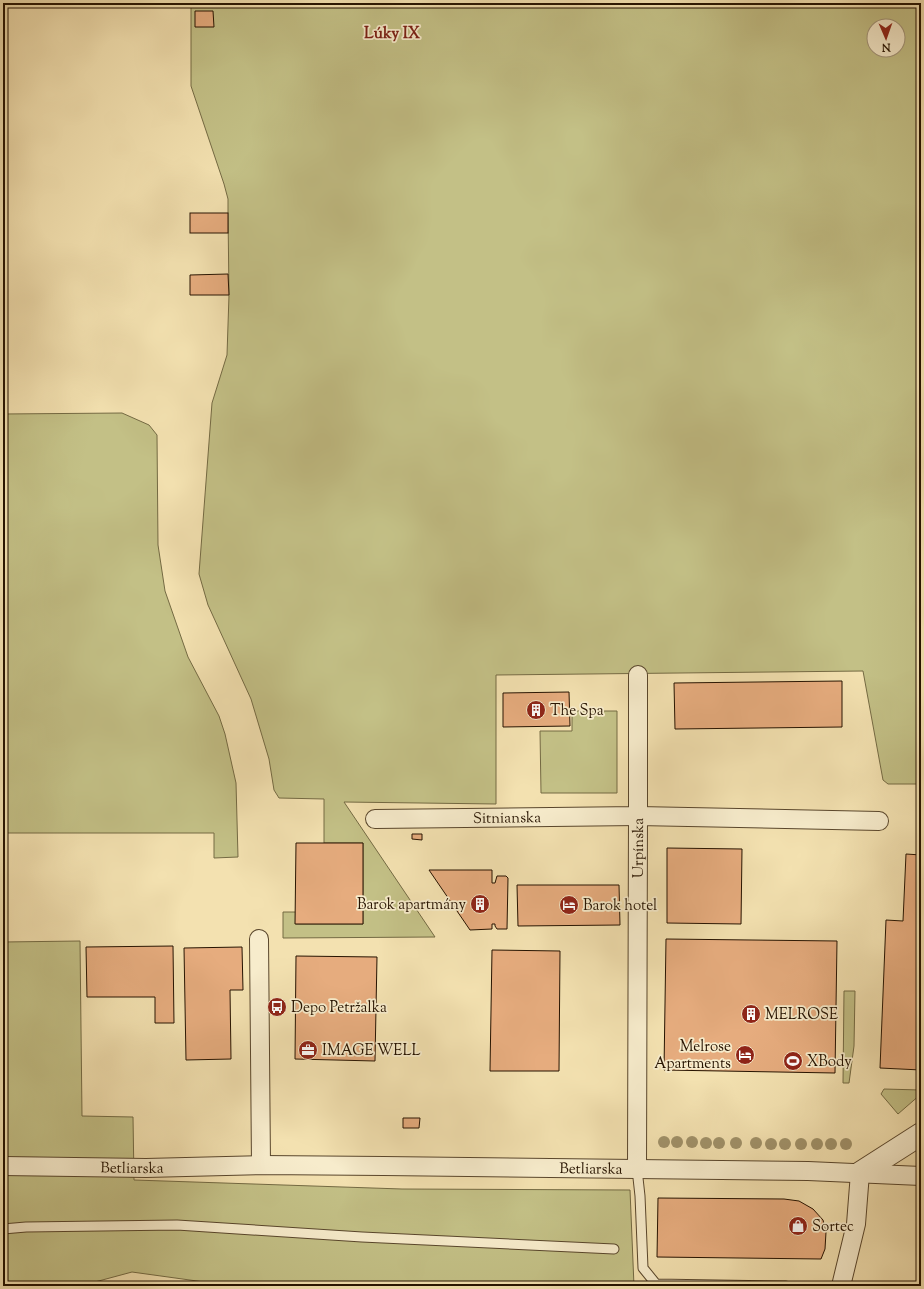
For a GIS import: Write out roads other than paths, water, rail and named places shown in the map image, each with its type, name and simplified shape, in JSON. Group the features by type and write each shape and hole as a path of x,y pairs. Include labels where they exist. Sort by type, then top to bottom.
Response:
{"street":[{"path":"638,675 638,816"},
{"name":"Sitnianska","path":"375,818 638,816"},
{"name":"Urpínska","path":"637,1169 638,816 879,820"},
{"path":"259,939 261,1165"},
{"path":"841,1286 856,1224 860,1173 921,1134"},
{"name":"Betliarska","path":"3,1166 146,1168 261,1165 637,1169 860,1173 921,1176"}],"lane":[{"path":"637,1169 640,1196 643,1268 656,1284 786,1286"},
{"path":"3,1229 26,1227 177,1225 362,1237 614,1249"}],"place":[{"name":"The Spa","path":"536,710"},
{"name":"Barok apartmány","path":"480,904"},
{"name":"Barok hotel","path":"569,905"},
{"name":"Depo Petržalka","path":"277,1007"},
{"name":"MELROSE","path":"751,1014"},
{"name":"IMAGE WELL","path":"308,1050"},
{"name":"Melrose Apartments","path":"745,1055"},
{"name":"XBody","path":"793,1061"},
{"name":"Sortec","path":"798,1226"}],"district":[{"name":"Lúky IX","path":"392,32"}]}
